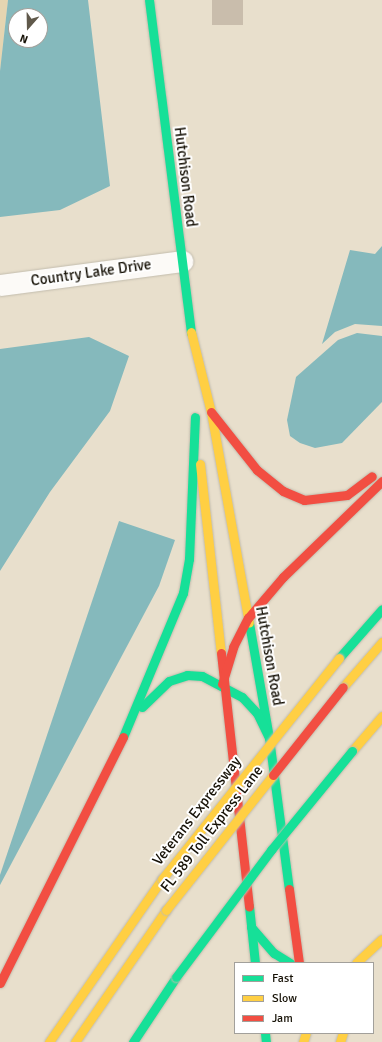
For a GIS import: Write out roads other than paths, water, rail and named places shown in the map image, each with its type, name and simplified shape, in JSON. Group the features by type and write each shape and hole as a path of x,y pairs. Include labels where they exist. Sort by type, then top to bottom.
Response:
{"main road":[{"name":"Hutchison Road","path":"149,0 182,261 196,357 211,412 269,738 299,962"},
{"name":"Hutchison Road","path":"196,357 196,394"},
{"path":"211,412 257,470 283,491 304,500 347,495 382,468"},
{"path":"0,983 130,724 184,593 189,559 196,413 222,684 255,962"},
{"path":"222,684 233,647 248,618 283,577 382,481"},
{"name":"Veterans Expressway","path":"49,1042 162,879 339,658 382,609"},
{"name":"FL 589 Toll Express Lane","path":"75,1042 166,910 343,686 382,642"},
{"path":"130,724 146,701 169,681 187,675 202,676 222,684 242,698 257,713 269,738"},
{"path":"133,1042 176,977 271,850 382,716"},
{"path":"250,927 274,953 288,962"},
{"path":"357,962 382,939"}],"street":[{"name":"Country Lake Drive","path":"0,285 182,261"}],"water":[{"path":"8,0 88,0 110,186 60,210 0,217 0,71"},
{"path":"382,246 382,326 355,324 335,332 322,344 350,250 375,254"},
{"path":"357,333 382,336 382,402 342,443 315,448 300,443 290,436 287,420 296,377 338,340"},
{"path":"89,337 129,356 110,411 50,492 0,571 0,349"},
{"path":"119,521 175,540 159,586 0,885 0,875"}]}
